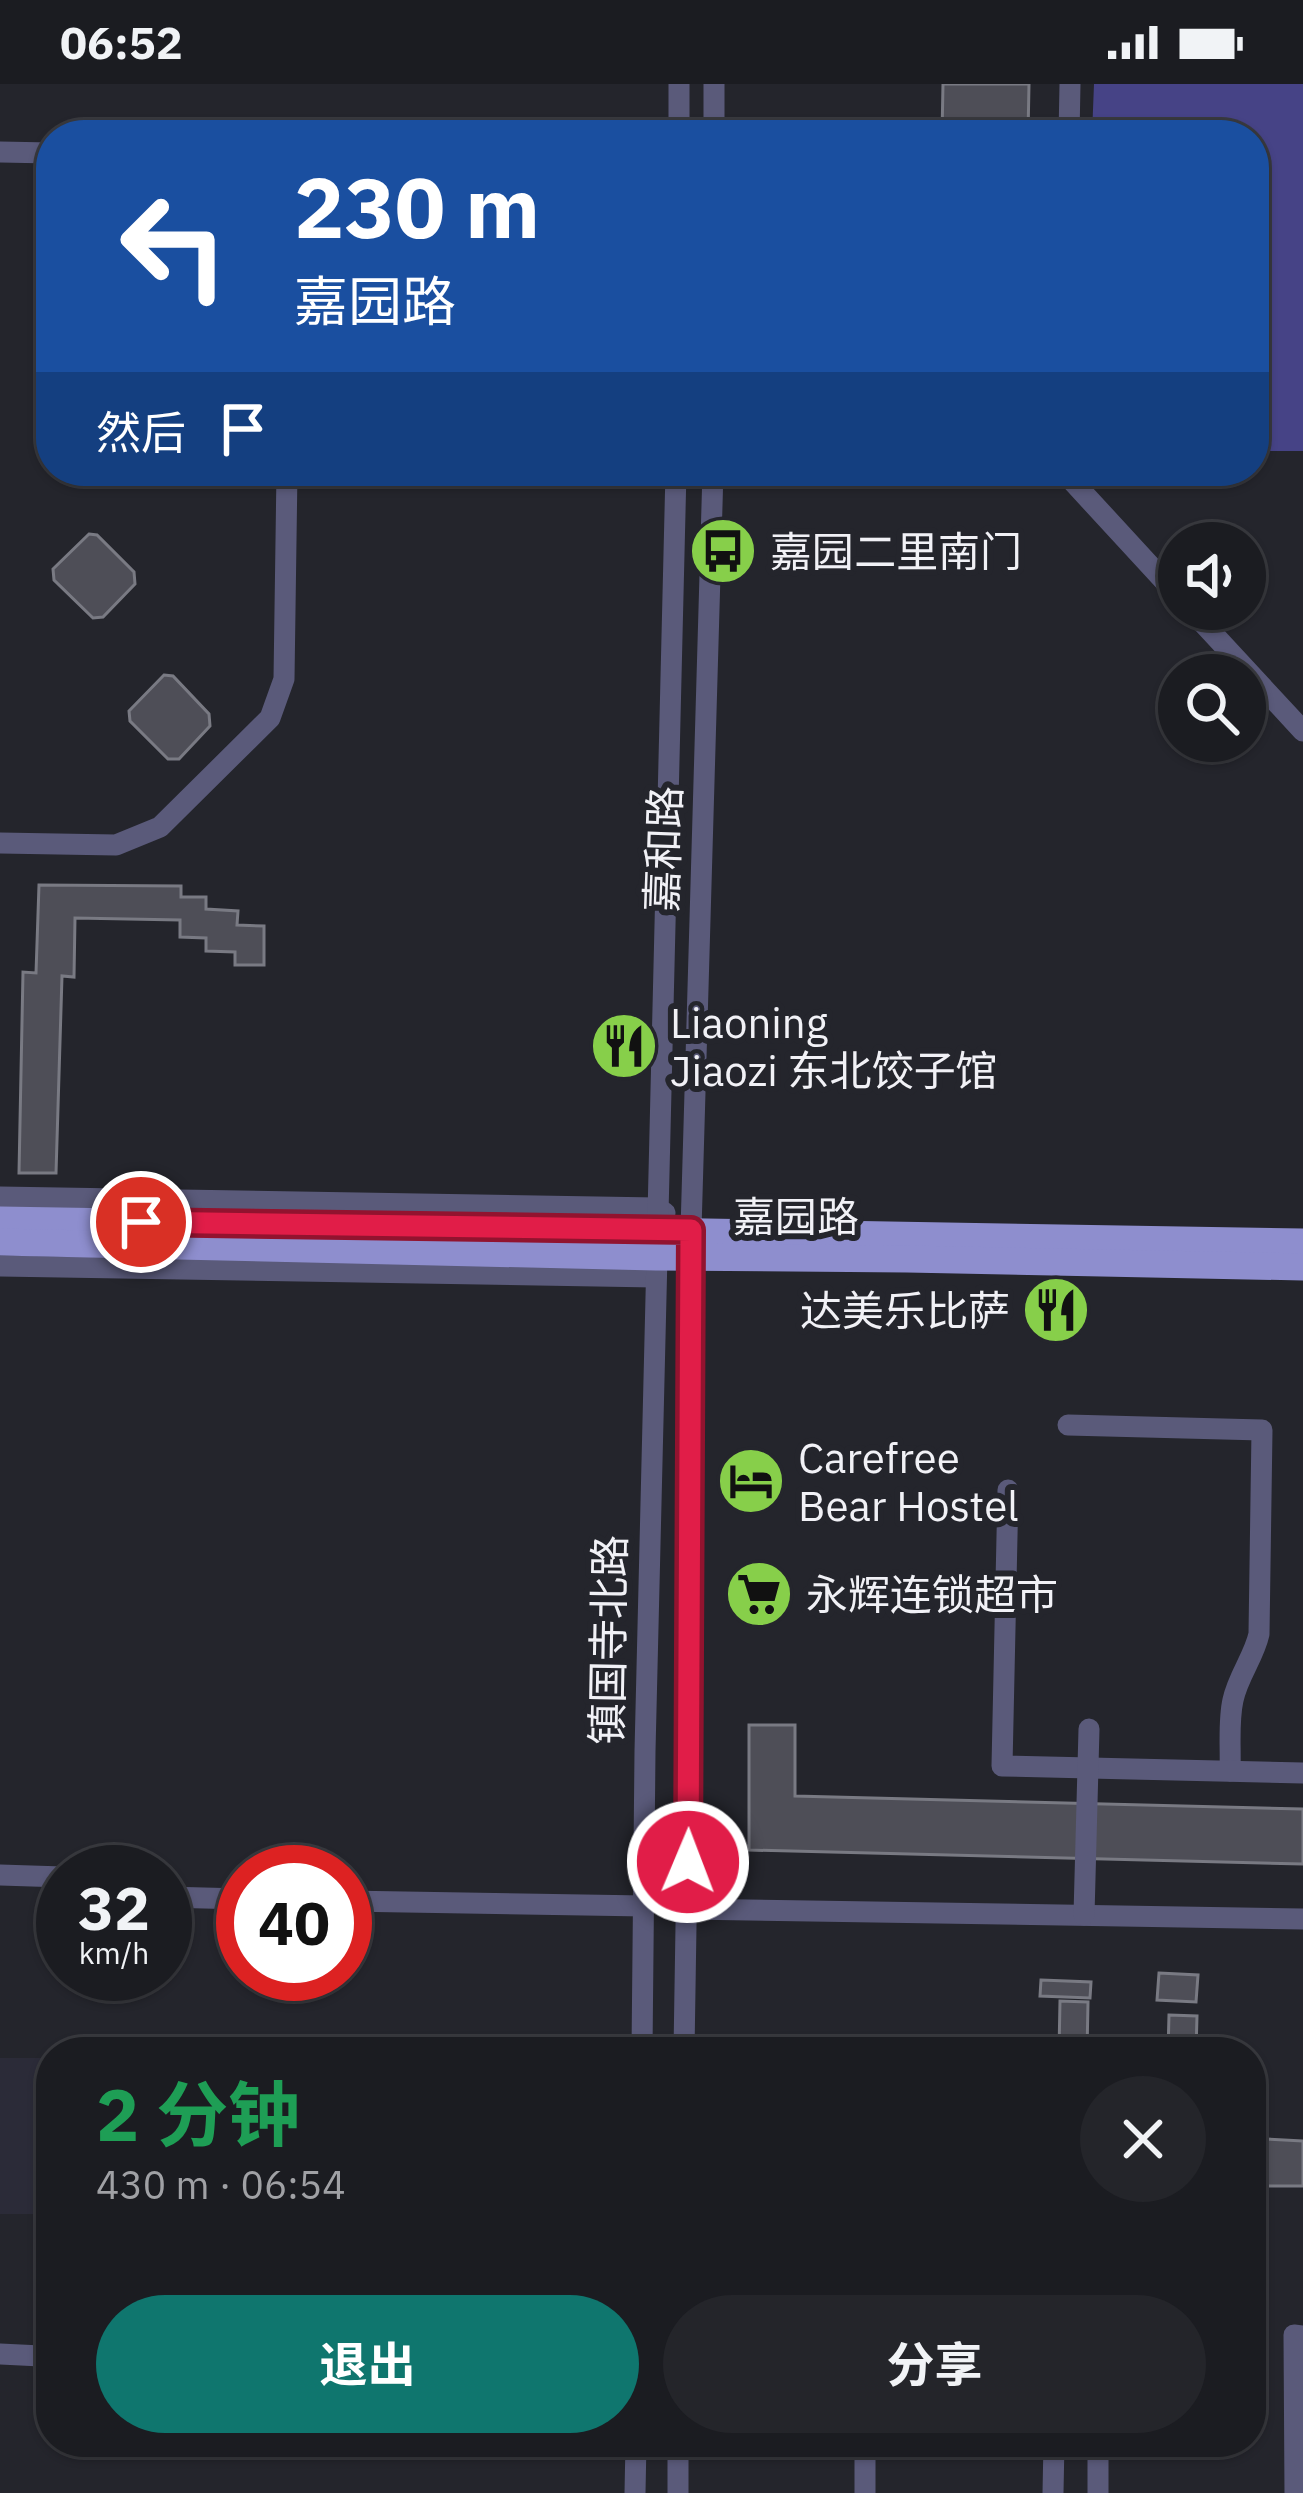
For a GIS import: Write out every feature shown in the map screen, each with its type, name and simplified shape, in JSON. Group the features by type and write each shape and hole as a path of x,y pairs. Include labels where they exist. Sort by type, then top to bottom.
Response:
{"main road":[{"path":"0,1220 691,1244"},
{"path":"0,1242 656,1243"},
{"name":"嘉园路","path":"691,1244 1303,1243"},
{"name":"嘉园路","path":"691,1244 927,1259 1303,1267"}],"street":[{"path":"679,84 679,120"},
{"path":"714,84 714,120"},
{"path":"1069,120 1070,84"},
{"path":"0,152 36,153"},
{"path":"0,843 116,845 160,827 270,718 284,679 287,486"},
{"name":"嘉和路","path":"656,1243 676,486"},
{"name":"嘉和路","path":"691,1244 713,486"},
{"path":"1077,486 1158,574"},
{"path":"1210,630 1303,730"},
{"path":"0,1197 656,1243"},
{"path":"0,1266 656,1243"},
{"name":"镇国寺北路","path":"642,2037 656,1243"},
{"name":"镇国寺北路","path":"684,2037 691,1244"},
{"path":"1068,1425 1262,1430 1259,1634 1232,1701 1239,1733 1230,1771"},
{"path":"1008,1490 1002,1766 1303,1773"},
{"path":"1084,1915 1089,1729"},
{"path":"0,1875 36,1876"},
{"path":"372,1901 645,1906"},
{"path":"687,1909 1303,1918"},
{"path":"1295,2493 1299,2442 1294,2335 1303,2336"},
{"path":"0,2354 36,2356"},
{"path":"635,2493 636,2457"},
{"path":"678,2457 678,2493"},
{"path":"865,2493 866,2457"},
{"path":"1053,2493 1054,2457"},
{"path":"1098,2457 1098,2493"}],"shaded area":[{"path":"1094,84 1303,84 1303,451 1269,451 1269,120 1093,120"},
{"path":"0,2058 36,2058 36,2214 0,2214"}],"building":[{"path":"943,84 1029,84 1028,120 942,120"},
{"path":"89,534 97,535 134,572 135,584 103,617 93,618 54,580 53,569"},
{"path":"164,675 173,676 209,714 210,726 179,759 168,759 130,721 129,711"},
{"path":"39,885 181,886 181,897 206,897 206,909 238,911 237,925 264,926 264,965 235,965 235,952 206,951 206,938 180,937 180,920 75,918 74,977 62,976 56,1173 19,1173 23,972 36,973"},
{"path":"749,1725 795,1725 795,1796 1303,1809 1303,1864 749,1850"},
{"path":"1159,1973 1198,1975 1196,2002 1157,2000"},
{"path":"1041,1980 1091,1982 1090,1998 1040,1996"},
{"path":"1060,2001 1088,2002 1087,2037 1059,2037"},
{"path":"1169,2015 1197,2016 1196,2037 1168,2037"},
{"path":"1266,2139 1303,2141 1303,2186 1266,2186"}],"place":[{"name":"嘉园二里南门","path":"723,551"},
{"name":"Liaoning Jiaozi 东北饺子馆","path":"624,1046"},
{"name":"达美乐比萨","path":"1056,1310"},
{"name":"Carefree Bear Hostel","path":"751,1481"},
{"name":"永辉连锁超市","path":"759,1594"}],"route":[{"path":"141,1222 691,1230 688,1862"}]}
